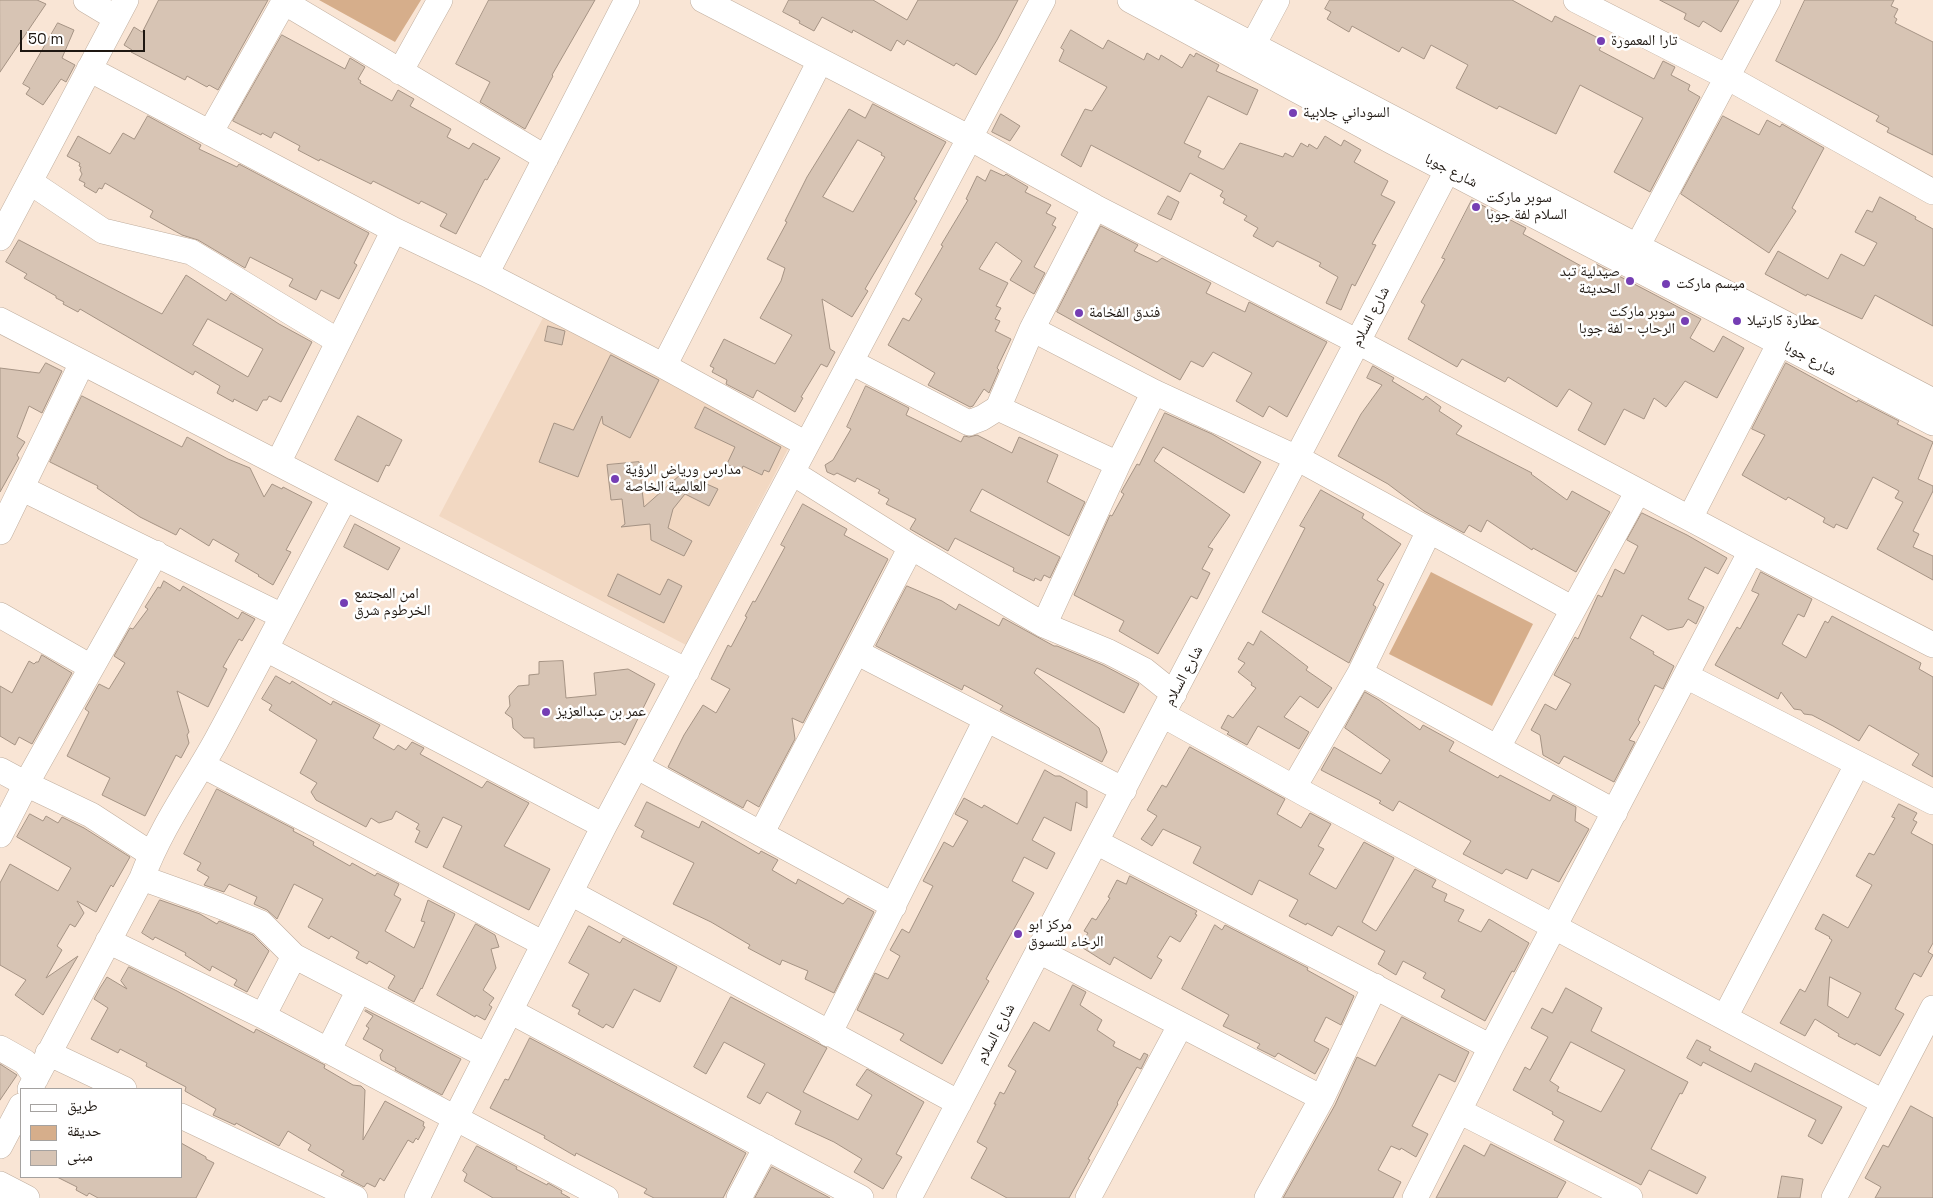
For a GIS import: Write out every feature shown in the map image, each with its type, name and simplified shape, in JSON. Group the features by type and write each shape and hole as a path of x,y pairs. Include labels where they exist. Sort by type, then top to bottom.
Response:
{"street":[{"path":"0,238 121,9 86,0"},
{"path":"400,72 440,0"},
{"path":"486,274 627,0"},
{"path":"703,0 970,138 1095,207 1358,342 1751,551 1933,645"},
{"path":"417,1198 455,1118 604,826 1043,0"},
{"name":"شارع جوبا","path":"1130,0 1249,53 1682,280 1784,334 1933,423"},
{"name":"شارع جوبا","path":"1168,0 1249,53"},
{"path":"1249,53 1277,0"},
{"path":"1576,0 1727,77 1933,192"},
{"path":"1638,246 1768,0"},
{"path":"210,133 285,1 400,72 546,158"},
{"path":"664,366 820,61"},
{"path":"89,69 394,230 486,274 664,366 806,444"},
{"name":"شارع جوبا","path":"1452,161 1638,246 1682,280"},
{"name":"شارع السلام","path":"910,1198 1452,161"},
{"path":"30,182 103,231 191,252 338,342"},
{"path":"852,362 969,423 982,418 998,408 1032,330 1095,207"},
{"path":"278,462 394,230"},
{"path":"0,320 82,364 686,671"},
{"path":"1032,330 1154,392 1297,458 1573,609"},
{"path":"1690,518 1784,334"},
{"name":"شارع جوبا","path":"1784,334 1933,401"},
{"path":"0,532 82,364"},
{"path":"1044,625 1118,464 1154,392"},
{"path":"998,408 1118,464"},
{"path":"793,473 911,547 1044,625 1109,652 1144,670 1169,704 1294,787 1883,1102"},
{"path":"21,488 282,616"},
{"path":"1498,747 1638,491"},
{"path":"33,1084 142,878 150,854 266,650 345,498"},
{"path":"1294,787 1360,673 1429,531"},
{"path":"761,834 858,653 911,547"},
{"path":"1415,1198 1491,1047 1751,551"},
{"path":"0,836 26,784 156,553"},
{"path":"0,615 92,667"},
{"path":"266,650 604,826"},
{"path":"858,653 1124,790"},
{"path":"1360,673 1614,812"},
{"path":"1686,676 1857,765 1933,802"},
{"path":"829,1034 986,720"},
{"path":"202,765 544,944"},
{"path":"1725,1017 1857,765"},
{"path":"636,766 894,906"},
{"path":"0,770 91,815 150,854"},
{"path":"1096,842 1491,1047"},
{"path":"142,878 261,923 294,956 487,1056"},
{"path":"571,893 829,1034 960,1103"},
{"path":"108,941 263,1016 455,1118 576,1191 606,1198"},
{"path":"1039,951 1180,1026 1322,1098"},
{"path":"263,1016 294,956"},
{"path":"1267,1198 1322,1098 1375,986"},
{"path":"328,1051 359,990"},
{"path":"1834,1198 1933,1008"},
{"path":"510,1011 861,1198"},
{"path":"1088,1198 1180,1026"},
{"path":"0,1048 25,1062 33,1084"},
{"path":"48,1053 122,1088"},
{"path":"0,1146 20,1108"},
{"path":"1459,1111 1630,1198"},
{"path":"182,1116 355,1198"},
{"path":"739,1198 766,1147"},
{"path":"0,1184 27,1198"}],"shaded area":[{"name":"مدارس ورياض الرؤية العالمية الخاصة","path":"545,314 791,443 686,645 439,516"}],"green space":[{"path":"319,0 421,0 395,42"},
{"path":"1431,572 1533,624 1492,706 1389,654"}],"building":[{"path":"0,0 37,0 46,4 0,72"},
{"path":"159,0 268,0 218,90 209,85 207,87 187,76 185,80 131,52 132,50 124,45 134,27 142,32"},
{"path":"489,0 595,0 552,75 525,129 480,102 490,82 456,64"},
{"path":"789,0 873,0 907,20 918,0 1018,0 976,75 956,63 954,66 907,40 904,45 897,40 891,51 853,30 852,33 822,17 814,31 783,12"},
{"path":"1330,0 1512,0 1552,22 1555,16 1604,41 1599,50 1654,79 1663,61 1675,67 1671,75 1690,85 1688,90 1700,97 1650,192 1614,172 1643,118 1580,85 1556,134 1499,106 1497,109 1456,88 1468,65 1431,45 1424,59 1402,47 1399,52 1352,26 1349,32 1327,19 1331,12 1325,9"},
{"path":"1660,0 1739,0 1721,32 1703,21 1699,27 1684,19 1686,14"},
{"path":"1805,0 1894,0 1891,6 1898,9 1894,17 1897,19 1895,23 1933,42 1933,155 1887,132 1889,128 1876,121 1879,116 1776,61"},
{"path":"58,23 74,30 62,58 75,65 66,82 61,79 43,105 26,94 30,88 23,84"},
{"path":"1071,30 1103,49 1108,40 1144,60 1147,53 1159,60 1161,55 1182,68 1190,54 1194,57 1196,53 1219,65 1216,71 1258,90 1247,115 1208,96 1184,143 1201,151 1198,157 1222,169 1224,169 1240,143 1283,157 1285,153 1293,157 1301,143 1308,147 1309,144 1317,149 1325,136 1341,146 1344,140 1361,150 1354,162 1388,181 1381,195 1395,202 1372,244 1376,245 1355,286 1352,284 1341,310 1326,303 1338,277 1319,266 1321,263 1277,241 1273,247 1253,236 1258,228 1244,220 1247,216 1223,203 1225,199 1220,196 1223,191 1190,173 1180,192 1091,145 1081,167 1061,155 1085,109 1092,111 1107,87 1059,61 1064,50 1061,48"},
{"path":"282,35 345,69 350,58 365,67 358,79 361,81 360,83 392,101 398,90 414,99 410,106 451,129 447,137 469,149 473,143 500,158 487,180 485,179 456,234 440,226 447,214 421,201 419,204 373,181 371,184 320,159 319,161 298,150 300,146 274,132 271,138 233,121"},
{"path":"873,104 946,142 914,199 917,201 865,289 868,291 852,317 822,299 830,349 835,352 827,367 821,364 801,397 803,398 795,412 757,390 753,398 726,384 727,380 712,372 714,368 710,366 724,339 775,364 792,335 760,318 781,281 785,268 767,259 787,222 785,221 807,177 849,109 865,118","holes":["858,140 882,153 881,155 885,157 853,212 823,197"]},
{"path":"1001,114 1020,126 1010,141 992,132"},
{"path":"148,116 201,145 199,149 237,167 239,164 369,233 354,263 357,265 339,299 321,290 316,300 289,286 293,279 250,257 245,268 198,240 182,235 150,217 153,211 105,183 102,189 99,188 96,193 84,186 85,183 79,180 82,174 81,167 79,166 80,163 67,156 78,136 110,154 123,133 134,139"},
{"path":"1723,116 1759,135 1767,120 1780,127 1782,124 1824,148 1792,208 1796,211 1769,253 1681,194"},
{"path":"991,170 1004,176 1006,174 1028,187 1025,192 1051,205 1046,213 1056,218 1052,225 1056,227 1034,267 1045,273 1034,294 1010,280 1022,261 996,242 979,269 1008,283 996,306 1001,308 995,319 1000,321 995,331 1011,339 997,368 999,370 989,393 984,389 973,406 970,407 928,385 935,373 888,345 903,318 909,321 922,299 915,294 968,200 966,199 977,176 985,181"},
{"path":"1168,196 1179,202 1171,220 1158,214"},
{"path":"1880,197 1933,229 1933,326 1875,295 1862,319 1807,294 1806,296 1765,274 1778,251 1828,279 1841,254 1864,266 1877,243 1855,232 1867,210 1872,212"},
{"path":"1472,200 1526,228 1523,234 1592,272 1596,264 1701,319 1690,338 1714,352 1723,336 1744,348 1717,398 1685,381 1666,407 1654,398 1644,419 1624,409 1605,445 1578,430 1592,403 1569,389 1557,407 1508,377 1505,382 1462,359 1457,367 1408,339 1425,305 1421,302 1445,259 1442,258"},
{"path":"1101,226 1138,245 1134,251 1157,262 1162,258 1211,283 1206,293 1245,312 1249,302 1327,342 1287,417 1269,406 1263,417 1236,401 1252,373 1213,352 1203,367 1191,361 1180,380 1057,312"},
{"path":"19,240 162,314 186,275 226,301 231,293 279,324 312,342 281,402 269,396 267,400 263,400 257,411 234,399 233,402 217,393 220,386 195,371 193,375 80,309 78,312 63,304 64,302 56,298 56,296 24,278 27,274 6,262","holes":["208,319 263,349 248,377 193,345"]},
{"path":"548,326 565,331 562,345 545,341"},
{"path":"611,355 659,380 630,438 603,424 602,416 578,477 539,462 554,423 573,430"},
{"path":"46,363 62,371 42,413 29,406 17,437 25,442 17,455 19,458 0,492 0,368 39,373"},
{"path":"1786,363 1857,402 1858,400 1899,421 1897,424 1933,442 1918,479 1933,486 1933,491 1913,531 1919,534 1913,547 1933,556 1933,580 1877,549 1903,502 1895,498 1899,491 1873,477 1847,529 1836,524 1834,528 1823,522 1825,518 1788,497 1786,500 1742,475 1765,435 1752,429"},
{"path":"1373,366 1394,378 1392,381 1423,400 1426,396 1441,407 1439,411 1462,426 1456,434 1532,473 1567,500 1572,491 1610,512 1576,572 1533,548 1532,550 1487,520 1481,532 1469,525 1464,533 1424,511 1388,484 1338,456 1361,414 1382,385 1367,378"},
{"path":"866,386 909,408 906,415 961,442 964,436 977,435 1012,453 1019,437 1058,455 1047,482 1085,502 1069,536 982,489 970,511 1060,557 1050,578 1044,575 1041,581 1035,578 1034,581 1013,571 1014,568 955,538 948,551 910,529 916,519 886,504 889,499 878,493 880,490 857,478 855,482 837,473 834,475 827,472 825,465 833,460 851,429 847,427"},
{"path":"82,396 182,447 187,437 228,459 250,468 264,497 272,484 282,489 283,487 312,502 286,550 291,552 273,585 235,561 239,554 213,539 209,546 180,528 176,535 140,517 97,488 98,486 50,462"},
{"path":"705,407 781,447 769,472 764,470 762,475 743,466 741,471 727,464 735,447 695,428"},
{"path":"1165,413 1212,434 1261,462 1244,493 1163,447 1154,461 1230,515 1208,547 1213,549 1202,569 1210,573 1197,599 1191,596 1158,654 1119,631 1124,621 1074,595 1110,515 1112,516 1124,494 1121,492 1137,464 1139,465"},
{"path":"358,416 402,440 389,466 386,465 378,482 335,460"},
{"path":"639,462 644,507 681,474 718,489 709,506 685,494 673,509 668,528 692,541 684,556 651,540 650,524 621,527 625,524 622,499 611,500 607,465"},
{"path":"1321,490 1364,514 1362,518 1401,544 1377,580 1384,584 1373,605 1376,607 1349,663 1262,612 1305,528 1300,526"},
{"path":"803,504 847,529 844,535 888,559 803,723 792,718 795,739 759,807 747,800 743,808 668,767 684,735 703,705 716,713 730,689 711,679 728,645 731,647 753,601 755,602 785,547 781,545"},
{"path":"1642,513 1687,535 1727,558 1718,574 1705,567 1688,599 1704,607 1696,624 1688,619 1683,627 1668,630 1642,615 1630,638 1674,666 1663,689 1655,685 1638,720 1640,722 1629,740 1635,742 1614,782 1564,756 1559,764 1543,755 1540,735 1531,730 1545,704 1556,710 1571,684 1554,675 1575,637 1578,639 1598,595 1602,597 1615,569 1624,574 1638,546 1627,540"},
{"path":"355,524 400,548 388,570 344,547"},
{"path":"1761,572 1812,599 1804,617 1798,614 1782,644 1806,658 1825,621 1828,623 1832,616 1921,663 1919,669 1933,677 1933,777 1912,765 1919,754 1869,725 1859,741 1812,715 1804,714 1801,710 1794,709 1781,692 1778,699 1715,665 1737,627 1740,629 1759,594 1752,591"},
{"path":"618,574 660,595 668,579 682,586 664,623 608,596"},
{"path":"164,581 180,591 183,586 238,619 242,612 255,619 242,641 239,639 223,667 227,669 208,707 177,691 189,732 187,735 189,743 181,758 176,755 145,816 102,795 110,778 67,756 89,712 85,709 99,684 109,689 125,663 114,656 130,628 133,629 148,609 145,607"},
{"path":"907,586 942,601 956,610 959,604 999,626 1003,618 1054,646 1103,665 1139,684 1124,713 1037,668 1034,673 1099,728 1107,752 1102,762 1000,710 1003,706 964,685 962,690 876,646"},
{"path":"1261,631 1308,667 1306,670 1332,688 1318,708 1300,696 1284,717 1309,732 1299,749 1258,726 1247,745 1227,734 1229,732 1221,728 1228,715 1233,718 1256,688 1238,672 1245,663 1238,659 1248,642 1253,645"},
{"path":"42,655 72,673 32,744 19,737 15,745 0,736 0,686 12,693 29,661 34,664 38,662"},
{"path":"563,661 566,698 596,695 594,673 628,669 655,684 625,745 620,742 534,748 534,738 524,738 513,728 512,718 505,713 510,706 509,696 518,686 529,685 529,675 539,674 539,662"},
{"path":"276,676 290,684 292,681 331,705 333,701 380,725 373,738 394,750 398,745 406,750 412,742 424,748 420,754 482,788 487,781 529,803 504,846 550,869 529,910 443,867 462,826 443,817 427,848 415,842 420,831 416,829 419,824 396,811 392,819 379,823 371,818 366,827 316,800 311,792 317,783 300,773 317,740 269,710 272,705 262,699"},
{"path":"1365,692 1420,730 1423,725 1454,742 1449,751 1498,778 1500,775 1550,801 1553,795 1576,807 1575,821 1589,829 1559,882 1532,869 1527,879 1506,869 1502,874 1463,854 1471,841 1399,801 1393,811 1379,803 1381,801 1321,770 1334,747 1381,774 1390,760 1345,728"},
{"path":"1190,747 1285,799 1277,814 1301,828 1310,813 1331,824 1318,846 1324,849 1309,874 1336,889 1364,842 1394,858 1362,922 1376,931 1415,869 1436,880 1432,887 1447,894 1444,901 1464,910 1458,921 1481,932 1489,919 1529,943 1485,1021 1441,997 1445,990 1423,978 1426,973 1403,961 1396,975 1378,964 1385,951 1338,926 1332,936 1289,916 1298,900 1259,880 1252,895 1193,863 1201,847 1163,829 1152,846 1141,839 1157,816 1147,810 1162,785 1166,787"},
{"path":"1045,770 1087,791 1087,808 1076,802 1071,831 1044,817 1032,840 1055,853 1047,869 1024,857 1012,881 1034,893 986,979 989,981 942,1064 900,1040 904,1034 857,1010 875,973 888,979 900,956 890,950 902,929 909,933 933,886 923,881 944,842 953,847 968,821 955,814 964,798 982,808 984,805 1017,824"},
{"path":"217,789 294,829 293,831 314,842 313,845 350,866 352,863 375,876 377,873 399,884 394,895 401,899 385,931 414,948 425,922 421,921 428,900 455,914 422,989 414,1002 388,988 395,976 369,961 367,964 356,958 359,952 331,936 329,939 308,927 323,899 294,884 277,919 267,910 254,904 257,897 229,884 224,892 204,885 209,877 197,870 201,863 184,854"},
{"path":"647,802 699,828 702,821 759,854 761,851 778,860 772,870 796,884 798,879 843,904 848,898 874,912 834,993 805,979 808,971 782,960 780,965 748,948 750,945 711,922 673,904 694,863 641,837 644,831 635,826"},
{"path":"1899,804 1917,813 1913,820 1917,822 1911,833 1933,845 1933,943 1928,952 1933,955 1921,977 1914,973 1895,1009 1904,1014 1880,1056 1838,1036 1839,1034 1815,1019 1805,1036 1780,1023 1800,989 1805,992 1832,940 1815,929 1823,914 1848,928 1872,885 1856,876 1869,853 1874,855 1895,818 1892,817","holes":["1830,977 1861,993 1848,1018 1828,1006"]},
{"path":"30,814 43,821 46,816 58,823 62,817 84,828 130,857 96,912 77,901 84,913 75,927 70,924 57,946 62,950 46,978 78,956 43,1015 15,995 26,980 0,965 0,883 10,864 58,891 71,868 17,837"},
{"path":"1130,876 1197,911 1195,914 1197,915 1180,942 1170,936 1157,957 1162,960 1151,979 1114,957 1110,965 1083,948 1089,938 1086,936 1088,933 1084,931 1092,918 1096,920 1110,898 1108,897 1117,880 1126,884"},
{"path":"160,900 200,914 217,924 219,921 253,935 269,951 247,992 234,985 237,980 212,966 210,971 185,955 186,953 155,937 153,940 142,933"},
{"path":"476,924 495,935 499,947 491,949 496,968 483,990 494,998 489,1005 492,1007 485,1020 476,1015 475,1017 437,995"},
{"path":"1215,925 1222,930 1225,925 1308,968 1307,970 1354,996 1341,1025 1326,1017 1314,1041 1329,1049 1315,1074 1278,1053 1275,1057 1257,1048 1260,1044 1223,1026 1229,1015 1182,989"},
{"path":"589,926 620,943 623,938 677,967 660,1002 634,989 613,1028 606,1024 603,1028 578,1014 580,1010 572,1006 589,974 569,963"},
{"path":"129,967 254,1033 256,1029 325,1065 324,1068 353,1085 361,1086 365,1090 363,1140 385,1101 424,1122 423,1126 425,1127 418,1140 416,1138 413,1143 408,1140 384,1181 380,1178 375,1187 367,1183 364,1187 341,1175 344,1171 308,1150 311,1145 288,1131 279,1146 236,1123 235,1125 213,1115 216,1109 185,1091 186,1087 146,1066 147,1063 120,1049 118,1053 91,1039 108,1008 94,999 107,977 127,989 121,981"},
{"path":"1073,985 1086,992 1080,1005 1102,1020 1097,1030 1115,1042 1113,1046 1140,1060 1144,1053 1148,1055 1141,1069 1137,1067 1117,1103 1088,1159 1090,1160 1069,1198 1007,1198 971,1178 987,1148 977,1142 1000,1092 1004,1094 1016,1071 1008,1066 1034,1022 1049,1031"},
{"path":"1566,988 1602,1008 1591,1031 1688,1082 1682,1094 1680,1093 1651,1149 1706,1177 1697,1194 1649,1170 1641,1185 1554,1140 1564,1121 1552,1114 1553,1112 1513,1090 1525,1067 1530,1070 1548,1037 1531,1028 1542,1008 1552,1013","holes":["1571,1042 1625,1070 1601,1112 1557,1091 1559,1087 1550,1081"]},
{"path":"731,997 827,1048 803,1092 858,1120 872,1095 856,1085 867,1069 924,1102 896,1154 902,1157 883,1189 854,1172 862,1159 834,1142 795,1124 801,1111 767,1092 760,1104 747,1097 765,1064 724,1042 706,1074 694,1067"},
{"path":"366,1010 461,1059 442,1095 395,1070 396,1068 381,1060 380,1055 383,1050 363,1039 369,1028 366,1026 373,1016"},
{"path":"1402,1017 1469,1052 1455,1082 1439,1074 1412,1126 1428,1134 1416,1157 1401,1148 1400,1150 1391,1146 1378,1170 1401,1182 1393,1198 1283,1198 1335,1105 1357,1057 1375,1066"},
{"path":"530,1038 746,1153 723,1198 654,1198 644,1193 647,1189 576,1153 575,1156 544,1138 545,1136 490,1108 505,1079 508,1080"},
{"path":"1697,1040 1711,1047 1709,1050 1751,1072 1755,1063 1842,1107 1822,1144 1808,1136 1816,1120 1703,1062 1701,1066 1687,1058"},
{"path":"0,1064 17,1075 0,1100"},
{"path":"1911,1106 1933,1118 1933,1198 1875,1198 1881,1187 1865,1178 1883,1145 1888,1147"},
{"path":"182,1144 214,1163 196,1198 98,1198 89,1193 87,1196 76,1190 77,1187 59,1178 182,1178"},
{"path":"1491,1144 1566,1182 1557,1198 1436,1198 1464,1145 1484,1156"},
{"path":"477,1146 517,1167 516,1169 547,1185 548,1183 570,1198 493,1198 464,1181 467,1174 463,1171"},
{"path":"772,1167 830,1198 755,1198"},
{"path":"1782,1176 1803,1179 1800,1198 1778,1198"}],"place":[{"name":"تارا المعمورة","path":"1601,41"},
{"name":"السوداني جلابية","path":"1293,113"},
{"name":"سوبر ماركت السلام لفة جوبا","path":"1476,207"},
{"name":"صيدلية تبد الحديثة","path":"1630,281"},
{"name":"ميسم ماركت","path":"1666,284"},
{"name":"فندق الفخامة","path":"1079,313"},
{"name":"سوبر ماركت الرحاب - لفة جوبا","path":"1685,321"},
{"name":"عطارة كارتيلا","path":"1737,321"},
{"name":"مدارس ورياض الرؤية العالمية الخاصة","path":"615,479"},
{"name":"امن المجتمع الخرطوم شرق","path":"344,603"},
{"name":"عمر بن عبدالعزيز","path":"546,712"},
{"name":"مركز ابو الرخاء للتسوق","path":"1018,934"}]}
